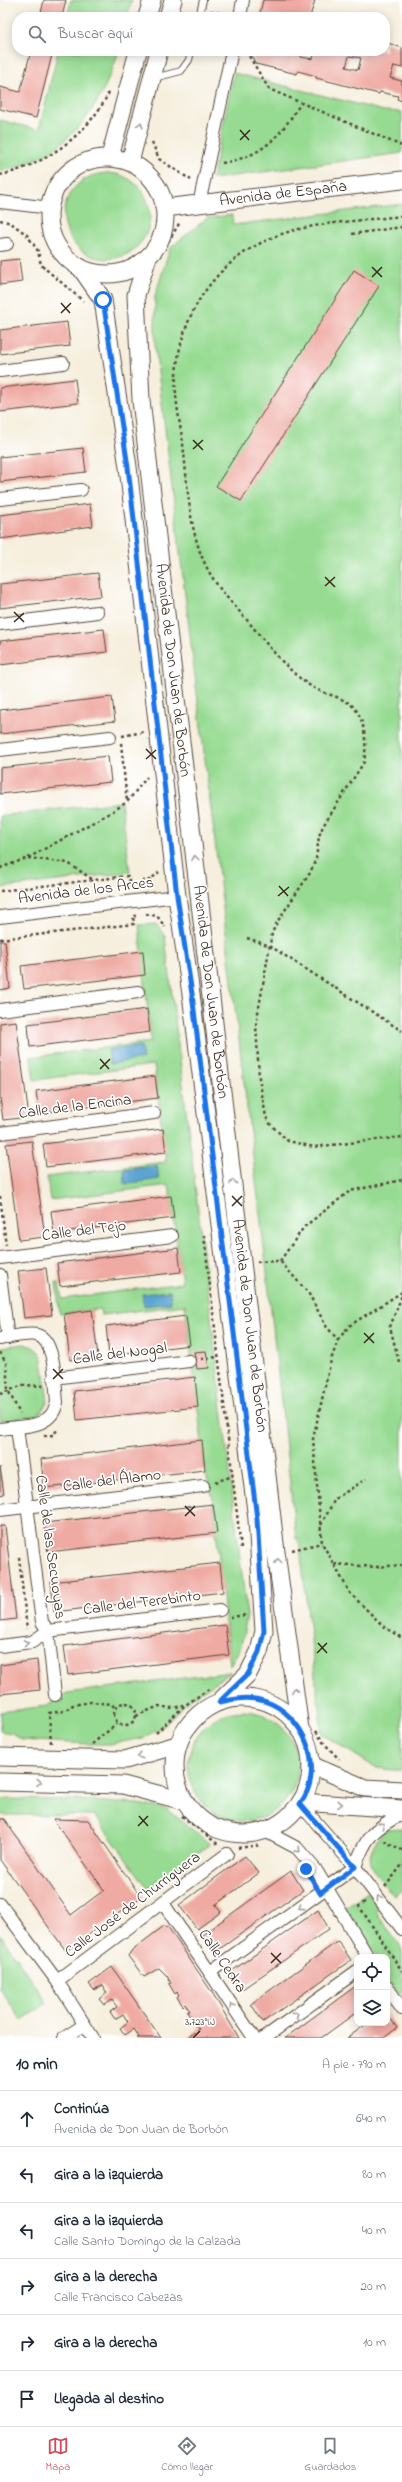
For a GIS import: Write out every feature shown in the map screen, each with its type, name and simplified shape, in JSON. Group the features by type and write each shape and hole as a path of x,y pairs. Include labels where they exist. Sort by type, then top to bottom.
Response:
{"street":[{"path":"148,12 152,0"},
{"path":"169,12 173,0"},
{"path":"241,12 243,0"},
{"path":"110,158 137,56"},
{"path":"130,162 158,56"},
{"path":"196,204 207,165 231,56"},
{"path":"97,158 110,158 130,162 153,180 161,196 164,208 163,230 153,257 131,268 118,272 98,273 80,267 64,255 50,229 51,200 59,182 80,164 97,158"},
{"name":"Avenida de España","path":"164,208 402,180"},
{"path":"0,202 51,208"},
{"name":"Avenida de Don Juan de Borbón","path":"153,257 136,296 141,400 284,1551 308,1729"},
{"name":"Avenida de Don Juan de Borbón","path":"80,267 103,300 128,467 177,896 192,994 257,1519 264,1631 259,1652 248,1674 219,1702"},
{"path":"0,371 63,364"},
{"path":"0,499 81,490"},
{"path":"0,624 97,612"},
{"path":"0,750 116,738"},
{"name":"Avenida de los Arces","path":"0,917 177,896"},
{"path":"0,1010 138,992"},
{"name":"Calle de la Encina","path":"0,1133 154,1113"},
{"name":"Calle del Tejo","path":"0,1258 172,1236"},
{"path":"0,1275 4,1338 32,1335 39,1336 50,1346 57,1402 56,1410 42,1424 20,1422 0,1429"},
{"name":"Calle del Nogal","path":"55,1383 189,1361"},
{"name":"Calle de las Secuoyas","path":"20,1422 28,1507 42,1622 48,1630 55,1695"},
{"name":"Calle del Álamo","path":"0,1510 203,1486"},
{"name":"Calle del Terebinto","path":"48,1630 220,1610"},
{"path":"0,1646 32,1642 48,1630"},
{"path":"180,1806 174,1764 177,1745 191,1722 201,1712 219,1702 241,1697 264,1701 284,1712 308,1729 308,1746 311,1765 309,1784 300,1803 267,1838"},
{"path":"0,1757 125,1760 177,1745"},
{"path":"311,1765 366,1788 402,1790"},
{"path":"0,1782 123,1785 180,1806 219,1830 267,1838 297,1848 316,1870 366,1954"},
{"path":"300,1803 402,1809"},
{"path":"300,1803 355,1867 402,1929"},
{"path":"210,1972 355,1867 362,1846 378,1826 402,1814"},
{"name":"Calle José de Churriguera","path":"57,1981 227,1854"},
{"name":"Calle Cedra","path":"163,1903 254,2038"},
{"path":"0,1904 57,1981 93,2038"},
{"path":"264,2038 354,1973"},
{"path":"390,1990 402,2009"},
{"path":"64,2038 84,2025"}],"lane":[{"path":"200,12 203,0"},
{"path":"152,79 181,71 189,60 190,56"}],"path":[{"path":"201,7 217,12"},
{"path":"249,56 269,89 402,146"},
{"path":"0,175 36,163 60,149 88,123 99,109 112,86"},
{"path":"207,165 248,158 280,133 301,103"},
{"path":"152,140 159,159 192,181 196,204 192,215 178,224 153,257"},
{"path":"402,216 295,230 248,249 225,266 211,281 185,329 180,347 176,376 179,416 195,536 207,568 223,591 296,675 313,687 349,703 361,717 366,754 364,762 324,826 319,836 316,859 310,873 277,922 270,946 256,1024 259,1078 266,1117 271,1126 288,1141 314,1147 402,1137"},
{"path":"0,220 12,223 27,235 38,251 41,265 88,306"},
{"path":"352,234 402,227"},
{"path":"144,724 146,739"},
{"path":"127,802 116,738 122,735 145,732"},
{"path":"0,868 28,858 127,802 150,773 151,780"},
{"path":"28,858 68,863 92,880"},
{"path":"147,914 144,913 141,887 143,881 150,880 156,876 161,866"},
{"path":"0,891 128,876 130,889 141,887"},
{"path":"0,939 134,924 134,916 147,914 157,916 162,920 167,933"},
{"path":"247,938 270,946 402,1031"},
{"path":"280,1261 304,1227 350,1191 402,1180"},
{"path":"203,1232 242,1552"},
{"path":"256,1254 258,1269"},
{"path":"257,1262 280,1261"},
{"path":"280,1261 309,1294 326,1326 338,1340"},
{"path":"402,1292 349,1326 338,1340 331,1360 313,1439 322,1544 350,1593 384,1627 402,1638"},
{"path":"399,1362 390,1327 402,1295"},
{"path":"0,1352 6,1363 8,1390 20,1422"},
{"path":"189,1361 236,1355"},
{"path":"0,1394 23,1385 55,1383"},
{"path":"203,1486 233,1476 251,1474"},
{"path":"320,1526 335,1499 366,1479"},
{"path":"284,1551 291,1542"},
{"path":"284,1551 322,1544"},
{"path":"284,1551 293,1557"},
{"path":"333,1564 376,1567 402,1565"},
{"path":"249,1613 249,1619"},
{"path":"51,1746 49,1713 64,1711 73,1705 91,1702 112,1704 115,1709 115,1720 122,1725 131,1724 136,1716 159,1706 170,1708 184,1706"},
{"path":"115,1709 118,1705 129,1704 134,1707 136,1716"},
{"path":"308,1729 323,1742 343,1764"},
{"path":"180,1806 190,1824 220,1845 227,1854 267,1838"},
{"path":"382,1840 402,1850"}],"green space":[{"path":"71,0 132,0 128,12 68,12"},
{"path":"57,56 117,56 101,95 90,113 77,129 62,143 44,155 23,165 0,172 0,120 39,130"},
{"path":"234,73 384,111 402,112 402,153 212,179"},
{"path":"107,173 115,174 131,180 143,192 149,208 149,224 143,240 131,252 115,258 107,259 99,258 83,252 71,240 65,224 64,216 65,208 71,192 83,180 99,174"},
{"path":"402,204 402,1771 376,1768 322,1734 299,1539 296,1539 266,1264 155,346 155,296 170,248 207,218 232,215 233,225"},
{"path":"121,802 130,872 0,888 0,816"},
{"path":"156,924 165,936 247,1616 241,1646 230,1666 213,1499 206,1475 185,1305 101,1315 100,1309 60,1314 56,1283 59,1283 62,1299 182,1283 169,1185 50,1200 47,1177 166,1162 154,1065 34,1080 31,1057 151,1042 139,925"},
{"path":"24,1344 33,1347 41,1354 48,1402 38,1416 0,1421 0,1347"},
{"path":"231,1672 190,1699 165,1725 143,1738 111,1744 85,1744 22,1740 12,1733 0,1731 0,1712 47,1706 67,1693"},
{"path":"243,1711 264,1715 282,1727 294,1745 298,1766 294,1787 282,1805 264,1817 243,1821 222,1817 204,1805 192,1787 188,1766 192,1745 204,1727 222,1715"},
{"path":"0,1799 77,1800 137,1804 167,1809 210,1844 148,1888 94,1815 0,1815"},
{"path":"402,1828 402,1891 394,1896 375,1871 371,1864 370,1857 377,1840 386,1829"},
{"path":"368,1892 379,1909 376,1911 402,1950 402,1992 397,1994 390,1984 390,1954 376,1954 345,1907"},
{"path":"0,1934 47,2003 22,2021 0,1989"}],"water":[{"path":"141,1046 143,1059 110,1064 108,1050"},
{"path":"157,1166 159,1179 125,1184 124,1170"},
{"path":"170,1291 171,1303 144,1306 142,1294"}],"building":[{"path":"44,0 66,0 63,12 41,12"},
{"path":"263,0 315,0 311,12 260,12"},
{"path":"390,44 402,48 402,68 394,66 390,78 402,81 402,101 397,99 398,96 380,92 379,94 316,78 316,76 298,71 297,74 256,64 252,56 301,56 313,59 314,56 349,56 390,56","holes":["349,56 361,58 358,70 346,67"]},
{"path":"30,56 52,56 36,118 0,109 0,87 20,92"},
{"path":"19,259 22,282 0,285 0,261"},
{"path":"354,270 379,286 241,501 216,486"},
{"path":"67,322 70,346 0,354 0,330"},
{"path":"75,379 78,403 0,412 0,388"},
{"path":"83,448 86,472 0,482 0,457"},
{"path":"90,504 93,526 0,539 0,515"},
{"path":"98,573 101,596 0,608 0,584"},
{"path":"104,629 107,652 0,665 0,641"},
{"path":"112,697 115,721 0,734 0,710"},
{"path":"108,756 111,782 0,794 0,768"},
{"path":"0,941 5,941 10,988 0,990"},
{"path":"143,951 145,975 24,989 21,966"},
{"path":"147,1009 150,1032 30,1047 28,1024"},
{"path":"16,1021 29,1117 3,1120 0,1098 0,1023"},
{"path":"155,1076 158,1098 39,1113 36,1091"},
{"path":"163,1129 166,1152 46,1167 43,1144"},
{"path":"32,1141 45,1237 19,1240 6,1144"},
{"path":"171,1196 174,1218 54,1233 51,1211"},
{"path":"178,1248 181,1272 60,1286 57,1263"},
{"path":"46,1268 52,1315 24,1318 18,1271"},
{"path":"92,1310 98,1356 70,1360 64,1314"},
{"path":"186,1316 190,1345 109,1355 106,1326"},
{"path":"206,1351 209,1368 197,1369 194,1352"},
{"path":"195,1377 198,1407 77,1420 74,1391"},
{"path":"202,1440 205,1470 44,1488 41,1459"},
{"path":"0,1467 4,1494 0,1495"},
{"path":"213,1504 217,1533 48,1552 44,1523"},
{"path":"0,1526 5,1526 16,1619 0,1621"},
{"path":"220,1563 223,1592 54,1612 51,1582"},
{"path":"225,1625 229,1655 68,1675 64,1646"},
{"path":"37,1660 40,1690 0,1694 0,1665"},
{"path":"0,1819 4,1819 71,1915 104,1890 53,1819 88,1820 141,1897 66,1951 0,1860"},
{"path":"245,1856 259,1873 215,1905 221,1912 197,1929 179,1905"},
{"path":"291,1871 303,1890 214,1953 202,1935"},
{"path":"318,1910 329,1929 241,1990 229,1973"},
{"path":"164,1926 168,1927 213,1994 239,2038 187,2038 199,2029 187,2012 190,2011 185,2004 183,2006 177,1997 179,1995 177,1992 175,1994 169,1984 171,1983 167,1976 159,1968 144,1977 128,1956 132,1950"},
{"path":"338,1941 351,1960 263,2022 251,2004"},
{"path":"112,1967 161,2038 137,2038 139,2037 134,2029 125,2035 120,2028 128,2022 123,2014 115,2019 110,2012 117,2007 112,2000 105,2005 100,1999 107,1993 102,1985 94,1990 89,1984"},
{"path":"354,1987 354,2014 321,2038 285,2038"},
{"path":"390,2018 397,2028 384,2038 347,2038 364,2026 390,2026"}],"route":[{"path":"103,300 128,467 177,896 192,994 257,1519 264,1631 259,1652 248,1674 219,1702 241,1697 264,1701 284,1712 300,1729 308,1746 311,1765 309,1784 300,1804 355,1867 320,1893 306,1869"}]}
